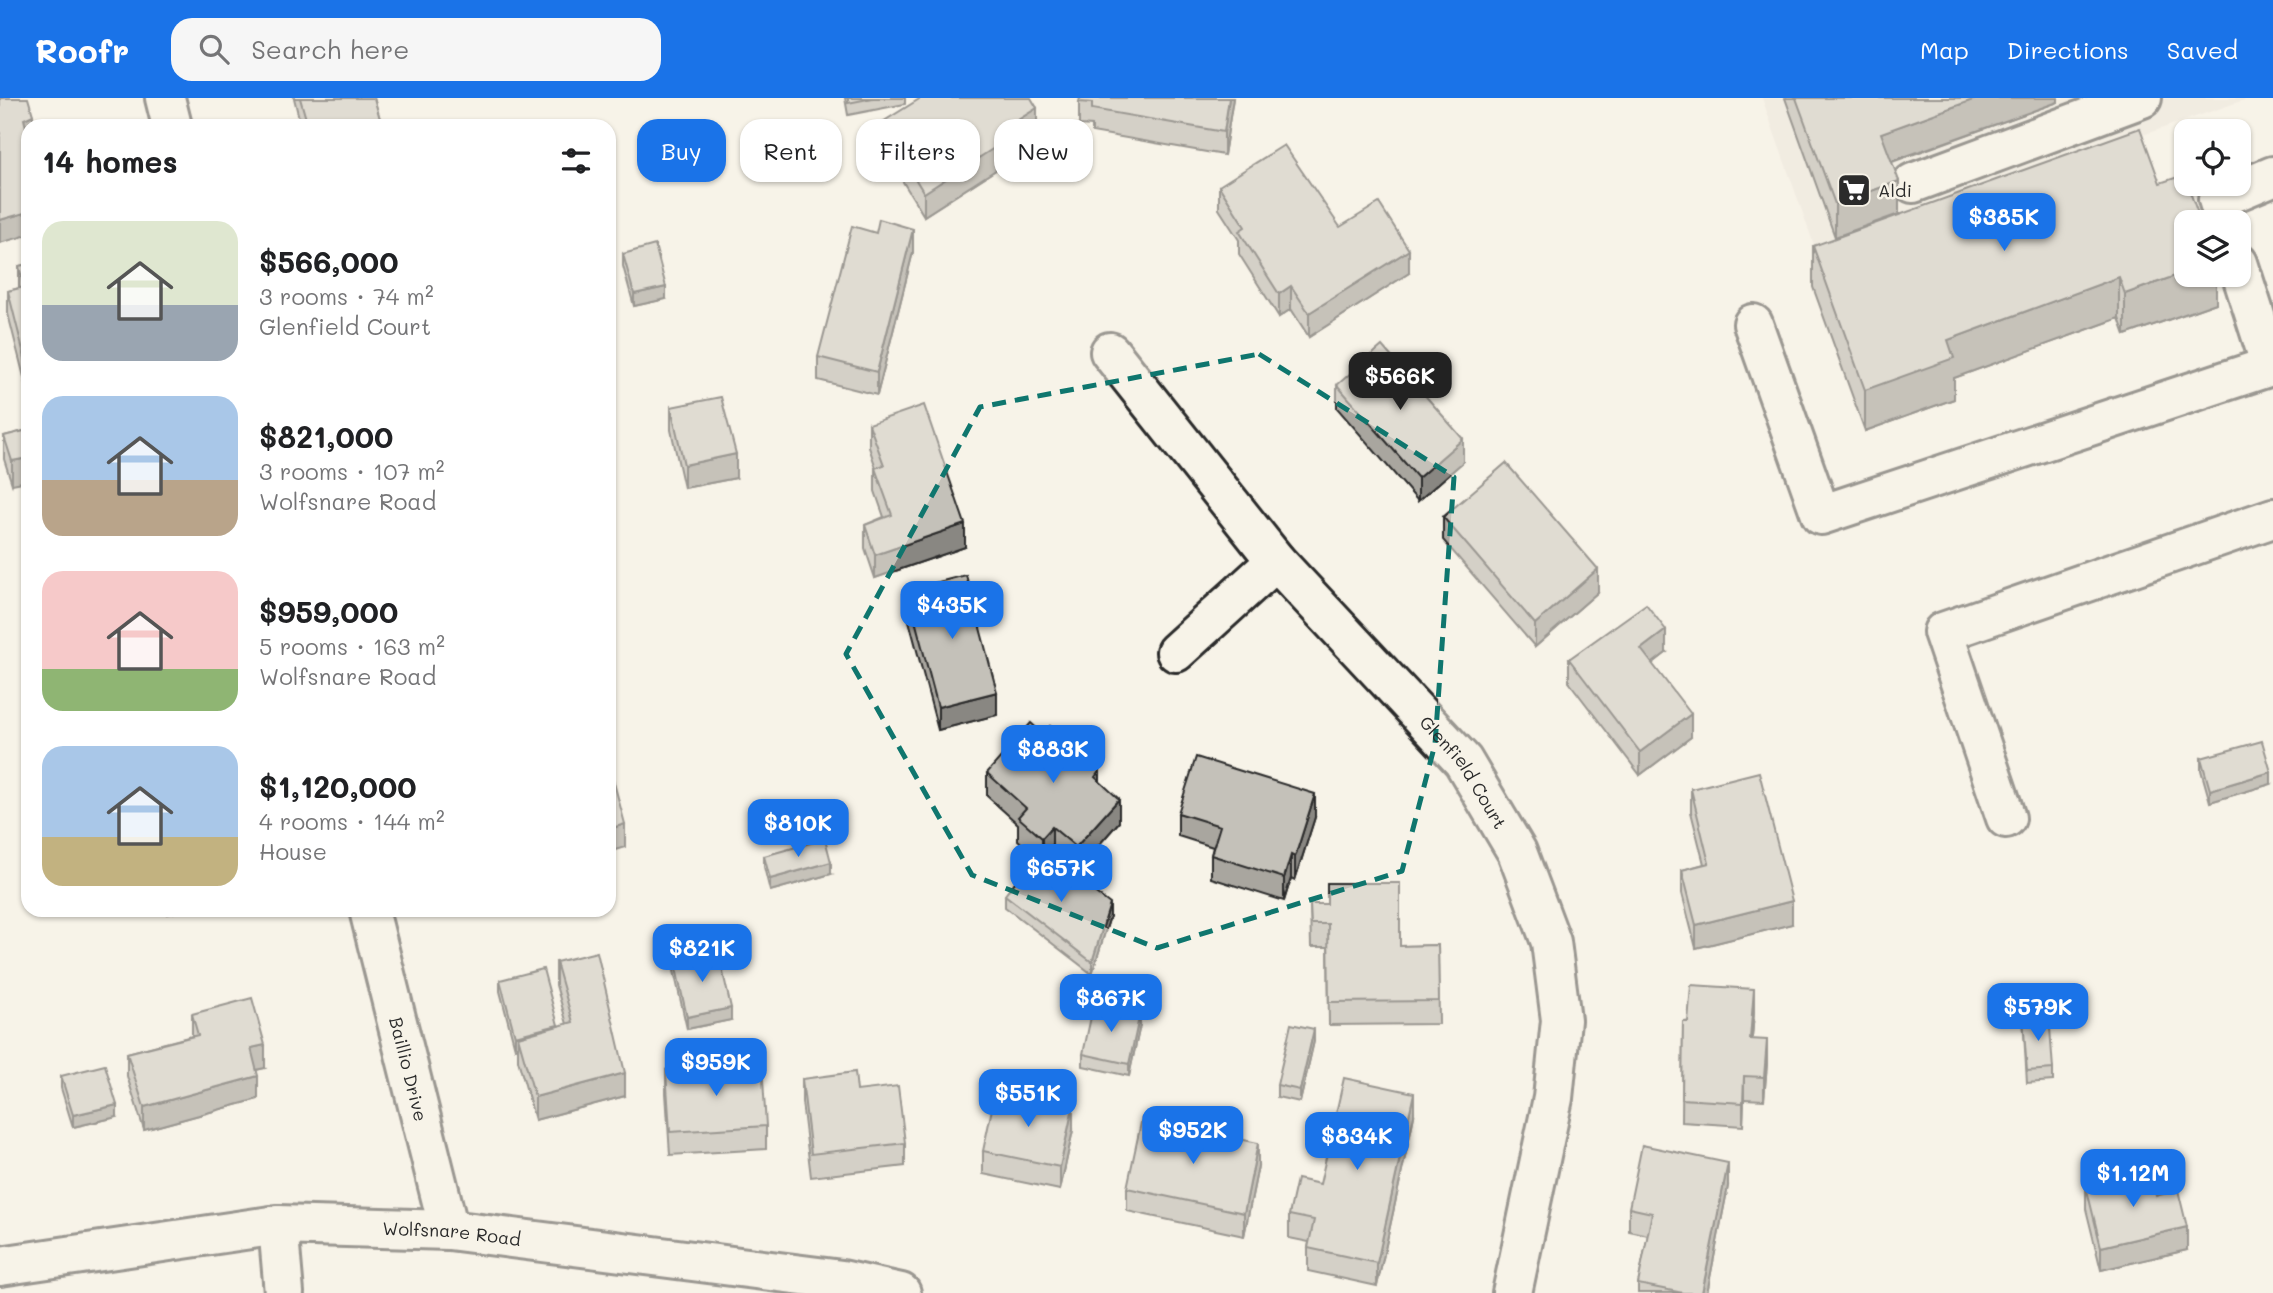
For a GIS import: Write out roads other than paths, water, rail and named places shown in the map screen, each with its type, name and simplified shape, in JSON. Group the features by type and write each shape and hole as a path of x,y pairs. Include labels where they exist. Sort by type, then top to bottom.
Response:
{"street":[{"path":"165,98 170,119"},
{"path":"1913,183 2142,98"},
{"path":"2221,210 2273,176"},
{"path":"1752,324 1821,515 2272,368 2246,287"},
{"name":"Glenfield Court","path":"1110,352 1276,561 1463,761 1517,852 1551,942 1561,1020 1553,1098 1512,1293"},
{"path":"2006,818 1943,632 2273,518"},
{"path":"1176,652 1276,561"},
{"name":"Baillio Drive","path":"371,917 449,1230"},
{"path":"278,1225 285,1293"},
{"name":"Wolfsnare Road","path":"0,1266 278,1225 449,1230 901,1293"}],"place":[{"name":"Aldi","path":"1854,190"}]}
